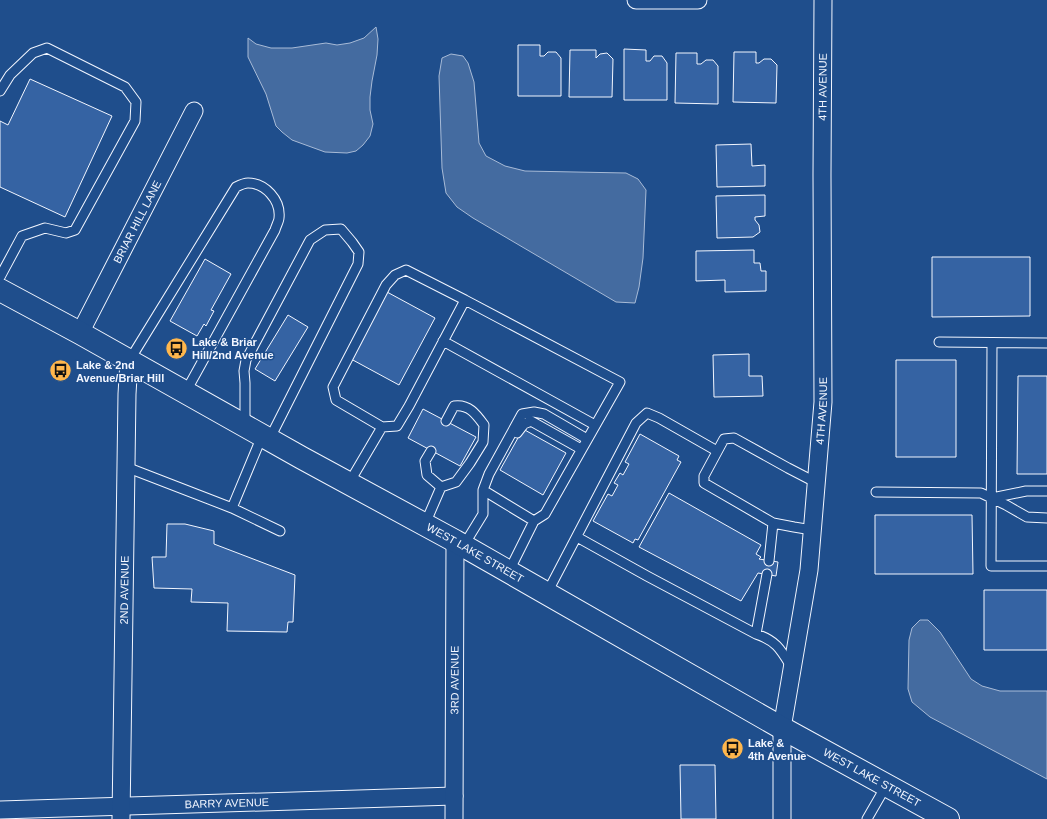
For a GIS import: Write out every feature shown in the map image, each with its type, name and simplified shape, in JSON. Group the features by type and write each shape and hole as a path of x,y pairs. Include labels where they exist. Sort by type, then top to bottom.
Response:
{"main road":[{"name":"WEST LAKE STREET","path":"1,290 259,434 460,543 782,728 948,819"}],"street":[{"path":"636,0 698,0"},
{"name":"4TH AVENUE","path":"782,819 782,728 809,570 823,402 823,0"},
{"name":"BRIAR HILL LANE","path":"80,333 194,111"},
{"name":"2ND AVENUE","path":"121,813 127,394 129,361"},
{"name":"3RD AVENUE","path":"454,819 460,543"},
{"name":"BARRY AVENUE","path":"0,810 121,813 454,796"}],"lane":[{"path":"0,91 10,75 33,53 47,48 125,87 136,102 135,120 75,230 66,233 45,228 22,236 1,290"},
{"path":"129,361 236,187 246,183 258,184 273,195 278,208 279,218 275,230 185,392"},
{"path":"232,508 259,434 358,264 359,252 340,229 325,230 310,240 246,360 244,371 245,383 259,434"},
{"path":"465,300 397,426 382,427 336,400 333,387 386,285 395,275 406,270 465,300 620,382 545,514 534,521 509,571"},
{"path":"443,341 595,425"},
{"path":"939,342 1047,343"},
{"path":"992,342 991,566 1047,566"},
{"path":"425,524 441,487 456,482 483,442 484,425 473,411 460,405 454,406 446,421"},
{"path":"460,543 483,514 483,490 489,474 522,414 534,412 544,414 587,439"},
{"path":"547,593 636,423 647,413 659,418 717,451"},
{"path":"496,462 505,455 519,429 524,424 531,421 581,449"},
{"path":"349,483 382,427"},
{"path":"812,530 773,523 704,482 704,476 724,439 734,438 816,482"},
{"path":"431,450 425,461 427,474 441,487"},
{"path":"126,467 232,508 280,531"},
{"path":"483,490 534,521"},
{"path":"992,498 1026,491 1047,491"},
{"path":"876,492 981,493 1006,505 1027,518 1047,518"},
{"path":"769,561 773,523"},
{"path":"577,537 647,576 772,641 781,650 792,669"},
{"path":"756,634 766,574"},
{"path":"867,819 886,785"}],"water":[{"path":"376,27 378,39 377,55 370,97 370,110 373,124 370,136 363,145 356,151 347,153 325,152 292,140 282,132 276,126 266,94 248,57 248,38 256,44 271,48 292,48 326,43 337,45 350,43 364,38"},
{"path":"451,54 463,56 468,63 474,82 479,143 486,156 505,166 525,171 626,173 638,179 646,190 643,258 635,303 616,302 473,218 457,207 446,193 442,168 439,76 442,58"},
{"path":"920,620 928,620 940,632 971,679 982,686 1000,691 1047,691 1047,779 930,717 912,702 908,689 909,640 912,628"}],"building":[{"path":"518,45 540,45 540,56 544,56 548,52 556,52 561,58 561,96 518,96"},
{"path":"624,49 646,50 646,61 650,61 654,56 662,56 667,63 667,100 624,100"},
{"path":"570,50 596,50 596,58 600,54 607,53 613,59 612,97 569,97"},
{"path":"734,52 756,52 756,63 759,63 764,59 771,59 777,65 776,103 733,102"},
{"path":"676,53 697,53 697,64 701,64 706,60 713,60 718,66 718,104 675,103"},
{"path":"30,79 112,116 65,217 0,187 0,121 8,125"},
{"path":"751,144 752,166 765,165 765,186 717,187 716,145"},
{"path":"765,195 765,216 755,217 755,220 759,225 760,232 753,237 717,238 716,196"},
{"path":"754,250 754,263 760,263 761,271 766,271 766,291 725,292 725,280 696,281 696,251"},
{"path":"932,257 1030,257 1030,316 932,317"},
{"path":"205,259 231,274 211,310 214,311 206,326 204,324 197,336 170,321"},
{"path":"387,292 435,318 399,385 351,359"},
{"path":"288,315 308,327 275,381 255,369"},
{"path":"749,354 749,376 762,376 763,396 714,397 713,355"},
{"path":"896,360 956,360 956,457 896,457"},
{"path":"1018,376 1047,376 1047,474 1017,474"},
{"path":"423,409 476,437 460,466 408,438"},
{"path":"523,429 566,453 543,495 500,470"},
{"path":"640,434 679,456 677,460 681,462 638,540 635,539 633,543 593,521 608,494 612,496 618,485 614,483 620,473 623,475 629,464 625,462"},
{"path":"669,493 761,545 756,554 761,557 759,559 778,562 776,576 758,573 741,601 639,547"},
{"path":"875,515 972,515 973,574 875,574"},
{"path":"167,524 185,524 214,531 214,544 295,575 293,622 288,622 287,632 227,631 228,603 191,602 192,589 154,588 152,557 166,557"},
{"path":"984,590 1047,590 1047,650 984,650"},
{"path":"680,765 715,765 716,819 681,819"}],"place":[{"name":"Lake & Briar Hill/2nd Avenue","path":"176,348"},
{"name":"Lake & 2nd Avenue/Briar Hill","path":"60,371"},
{"name":"Lake & 4th Avenue","path":"732,749"}]}
